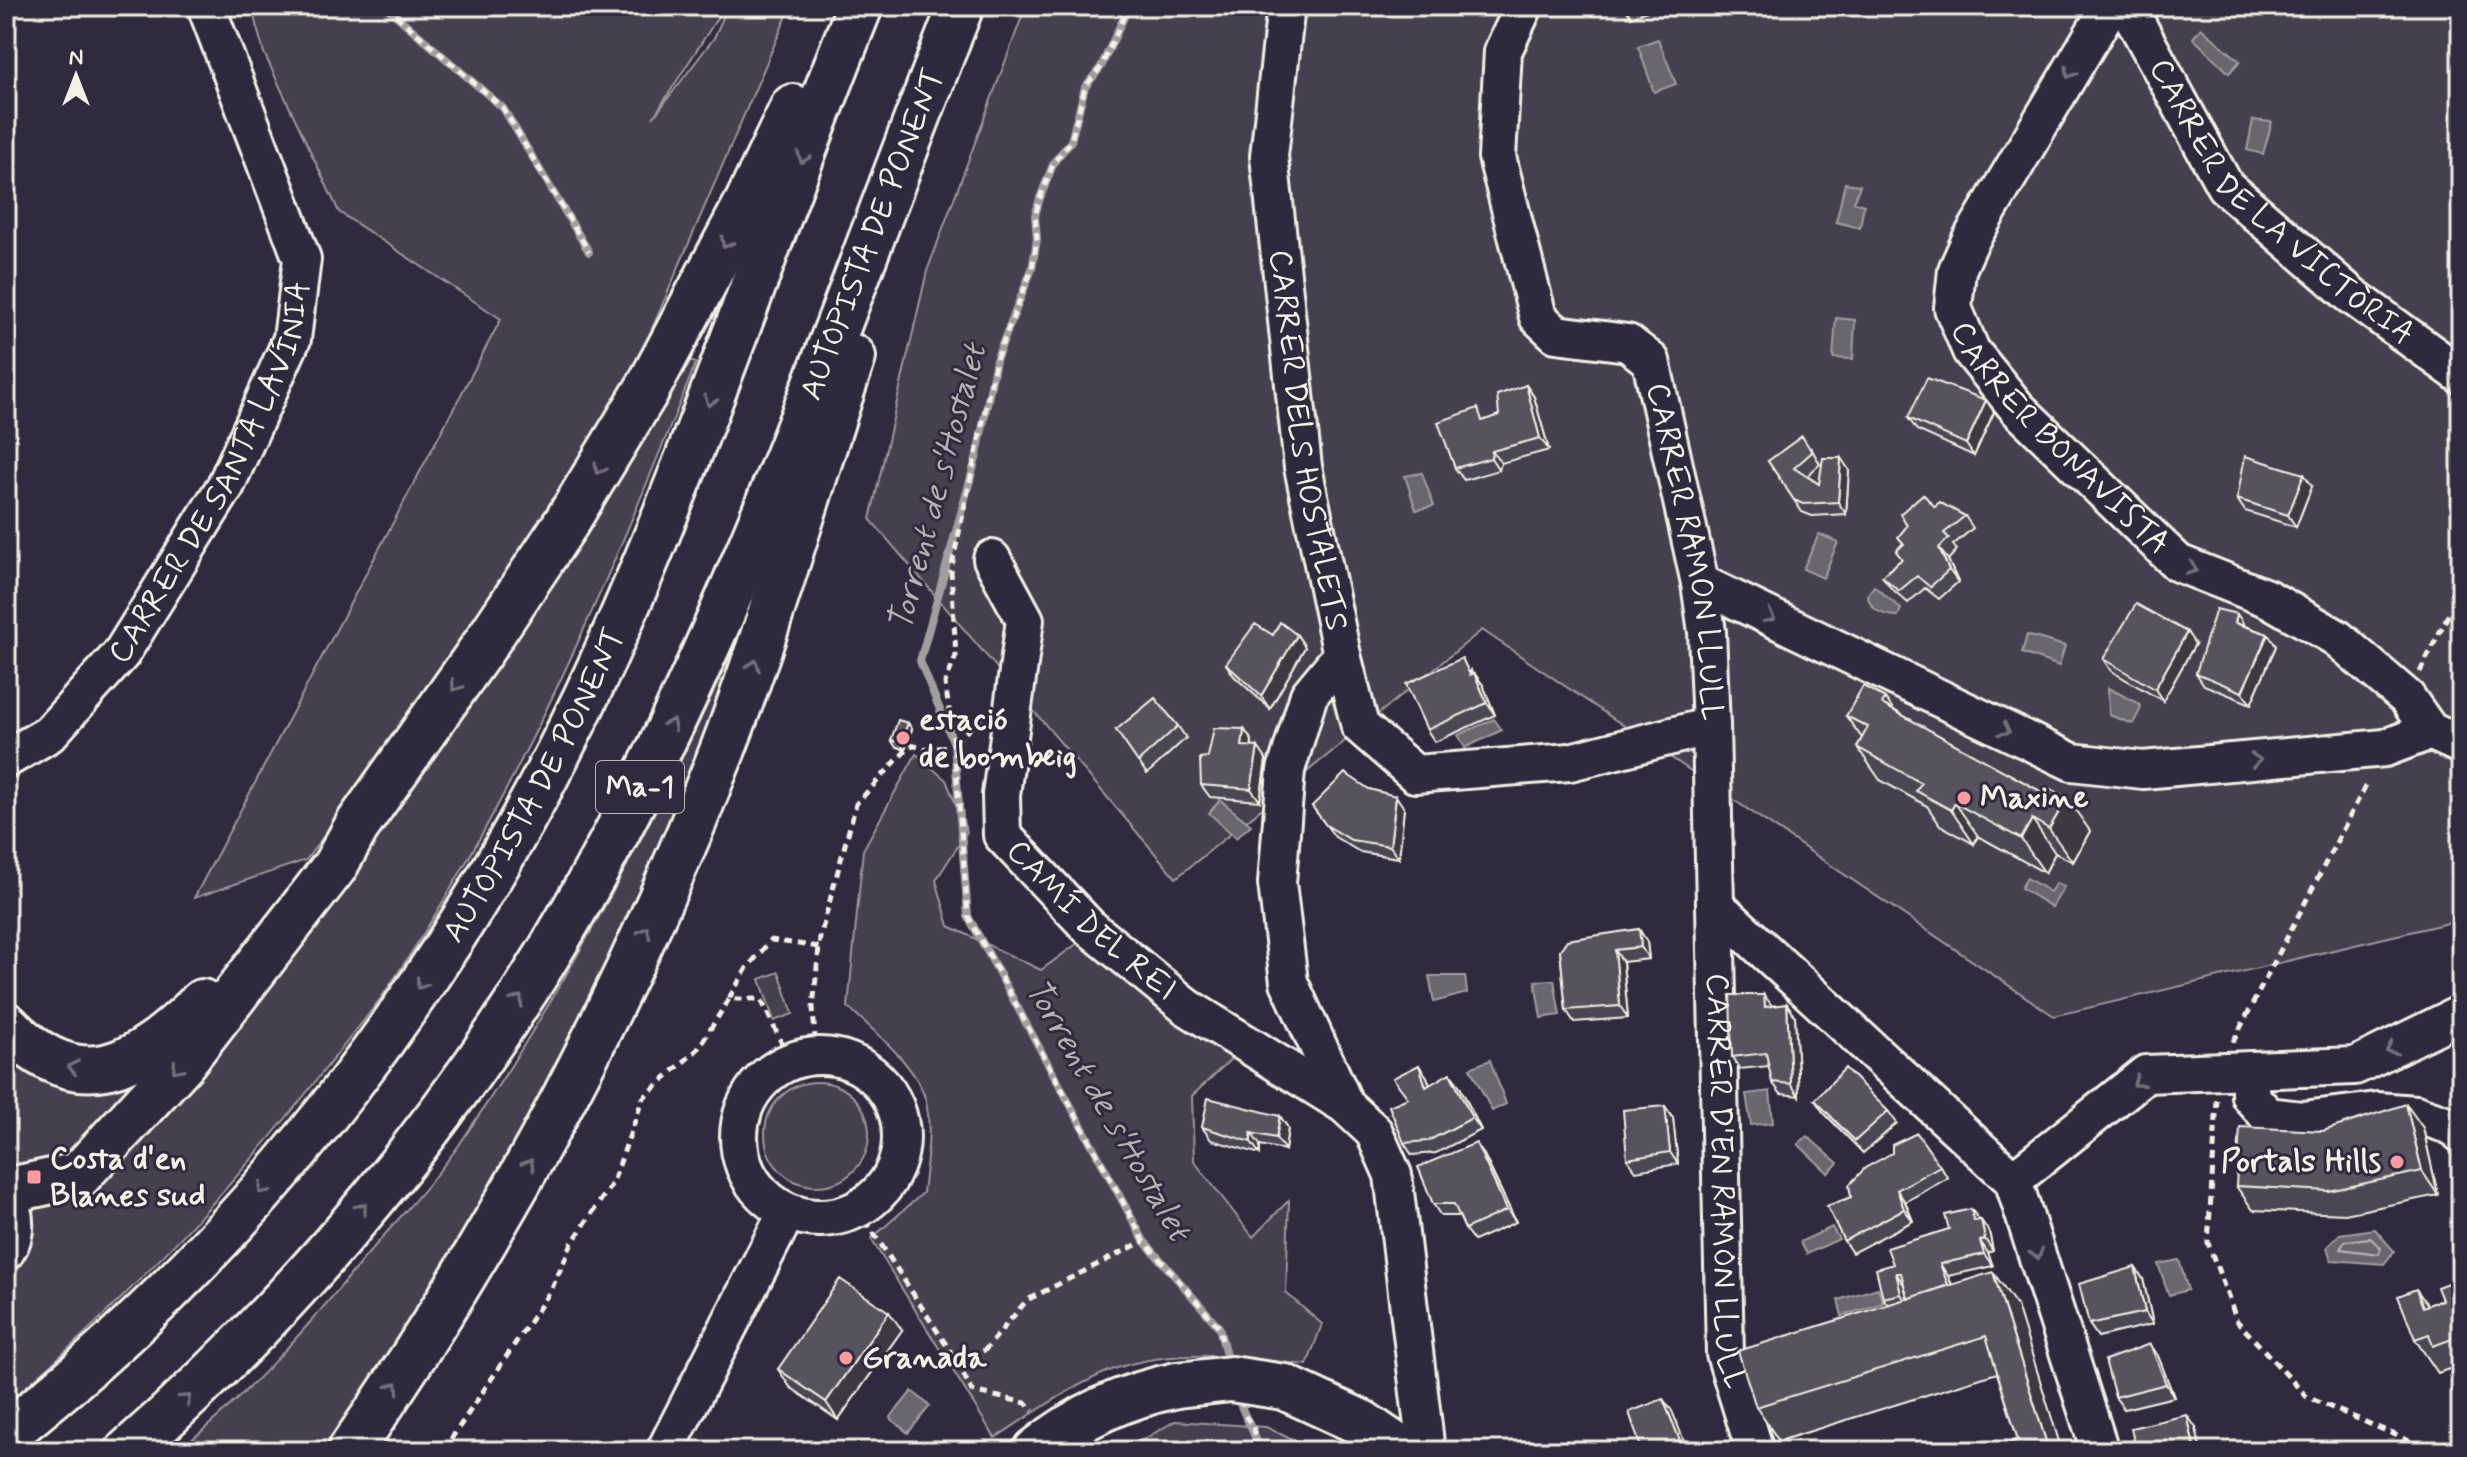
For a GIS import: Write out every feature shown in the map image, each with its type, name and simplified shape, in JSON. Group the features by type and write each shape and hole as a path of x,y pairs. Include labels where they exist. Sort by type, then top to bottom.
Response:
{"main road":[{"name":"AUTOPISTA DE PONENT","path":"128,1451 205,1381 309,1274 449,1101 573,912 650,767 736,578 961,6"},
{"path":"350,1451 433,1327 518,1185 602,1025 671,875 765,634 870,308 986,6"},
{"name":"AUTOPISTA DE PONENT","path":"6,1434 133,1324 291,1157 392,1026 478,896 566,736 626,609 686,466 855,19"},
{"path":"6,1192 79,1175 183,1062 335,866 357,826 566,523 683,323 774,149 804,82 855,19"},
{"path":"6,1025 27,1045 63,1065 94,1069 133,1059 174,1029 213,990 357,826"},
{"path":"1047,1442 1113,1402 1177,1385 1231,1379 1284,1387 1362,1423 1403,1451"}],"street":[{"name":"CARRER DE SANTA LAVÍNIA","path":"6,759 49,734 121,654 226,485 292,339 302,259 206,6"},
{"name":"CARRER DELS HOSTALETS","path":"1286,6 1269,156 1303,467 1342,655 1309,695 1286,770 1277,883 1289,982 1345,1105 1374,1132 1393,1175 1426,1451"},
{"name":"CARRER RAMON LLULL","path":"1524,6 1503,51 1497,157 1538,317 1556,334 1628,343 1651,361 1700,583 1707,632 1716,906"},
{"name":"CARRER BONAVISTA","path":"2110,6 1970,241 1957,270 1953,308 1971,351 2018,409 2178,563 2269,599 2337,638 2407,698 2446,738"},
{"name":"CARRER DE LA VICTÒRIA","path":"2127,6 2225,186 2351,295 2461,375"},
{"name":"CAMÍ DEL REI","path":"992,559 1025,620 1001,795 1002,835 1089,927 1187,1007 1345,1105"},
{"path":"1700,583 2072,762 2143,770 2385,748 2446,738"},
{"path":"1342,655 1360,726 1415,774 1570,762 1711,726"},
{"path":"1716,906 2013,1180 2100,1451"},
{"name":"CARRER D'EN RAMON LLULL","path":"1716,906 1725,1354 1755,1451"},
{"path":"2013,1180 2146,1074 2355,1066 2461,1014"},
{"path":"803,1058 843,1058 867,1070 886,1089 898,1112 902,1139 897,1165 884,1188 858,1209 840,1216 813,1218 787,1212 765,1197 748,1175 739,1150 740,1122 749,1097 766,1076 803,1058"},
{"path":"2250,1070 2250,1096 2268,1116 2302,1120 2377,1111 2416,1114 2454,1127 2461,1134"},
{"path":"6,1192 13,1208 15,1226 6,1251"},
{"path":"665,1451 787,1212"}],"path":[{"path":"385,6 503,108 589,252"},
{"path":"1129,6 1101,67 1085,87 1071,141 1054,162 1035,216 1037,239 1032,269 996,360 951,570 956,656 945,683 954,744 968,916 1144,1241 1219,1327 1227,1360"},
{"path":"2407,698 2461,589"},
{"path":"803,1058 813,1007 819,947 856,804 911,745 930,750 954,744 1016,682"},
{"path":"954,744 1001,795"},
{"path":"443,1451 551,1290 572,1243 613,1182 643,1098 698,1049 747,968 771,940 819,947"},
{"path":"729,999 761,999 803,1058"},
{"path":"858,1209 956,1360 972,1391 1026,1403 1047,1442"},
{"path":"956,1360 985,1350 1027,1300 1144,1241"},
{"path":"1242,1413 1253,1426 1260,1451"}],"shaded area":[{"path":"251,6 725,6 653,118 714,38 728,6 791,6 633,373 435,684 306,860 194,898 501,319 339,212 264,53"},
{"path":"1026,6 2461,6 2461,920 2054,1016 1482,630 1176,878 870,519 927,271"},
{"path":"685,359 696,363 560,681 482,835 392,982 289,1114 214,1202 135,1284 8,1403 6,1296 27,1250 31,1229 27,1195 82,1184"},
{"path":"738,638 744,639 677,809 579,1031 470,1225 323,1451 178,1451 252,1385 297,1336 424,1190 459,1145 537,1023 610,898"},
{"path":"916,754 946,780 967,832 936,880 949,926 1041,970 1078,943 1233,1057 1192,1096 1194,1161 1253,1237 1289,1200 1286,1293 1322,1324 1307,1365 1196,1356 1130,1364 1078,1386 995,1438 871,1239 923,1193 927,1158 927,1109 920,1085 892,1048 848,1007 863,850"},
{"path":"779,972 793,1014 774,1021 760,979"},
{"path":"6,1049 148,1070 62,1167 20,1177 6,1167"},
{"path":"817,1082 837,1086 854,1097 865,1114 869,1134 865,1154 854,1171 837,1182 817,1186 797,1182 780,1171 769,1154 765,1134 769,1114 780,1097 797,1086"},
{"path":"1175,1421 1266,1427 1316,1451 1124,1451"}],"water":[{"path":"2201,28 2240,61 2229,73 2193,38"},
{"path":"1658,39 1676,84 1654,92 1638,46"},
{"path":"2253,120 2272,122 2263,154 2247,150"},
{"path":"1845,183 1860,185 1854,202 1864,205 1860,228 1836,222"},
{"path":"1836,318 1855,320 1853,359 1833,358"},
{"path":"1422,473 1434,506 1416,510 1405,476"},
{"path":"1819,534 1838,542 1823,578 1803,569"},
{"path":"1874,586 1901,609 1898,616 1887,615 1874,608 1868,594"},
{"path":"2027,635 2065,646 2059,666 2022,653"},
{"path":"2108,688 2138,703 2141,708 2133,724 2109,715"},
{"path":"1494,719 1502,730 1465,748 1458,735"},
{"path":"1220,800 1251,825 1236,838 1209,813"},
{"path":"2027,878 2050,892 2056,883 2064,887 2052,907 2021,888"},
{"path":"1429,976 1465,976 1467,993 1434,1002"},
{"path":"1554,980 1560,1015 1541,1018 1535,981"},
{"path":"1490,1060 1506,1104 1492,1111 1470,1068"},
{"path":"1770,1091 1773,1123 1751,1125 1746,1094"},
{"path":"1807,1136 1838,1163 1828,1173 1798,1144"},
{"path":"1832,1227 1839,1239 1807,1254 1800,1242"},
{"path":"2375,1229 2394,1251 2384,1264 2331,1260 2327,1247 2340,1234"},
{"path":"2179,1260 2188,1290 2169,1295 2158,1264"},
{"path":"1878,1288 1883,1303 1842,1316 1838,1300"},
{"path":"912,1391 930,1406 908,1433 890,1418"}],"building":[{"path":"1927,378 1986,400 1966,444 1908,418"},
{"path":"1526,385 1540,438 1492,451 1491,458 1455,468 1438,422 1478,408 1482,421 1499,415 1497,395"},
{"path":"1802,436 1812,452 1794,468 1819,484 1823,458 1841,458 1838,502 1803,504 1794,500 1768,461"},
{"path":"2245,456 2304,474 2288,515 2237,499"},
{"path":"1923,494 1935,507 1939,502 1965,516 1944,533 1949,538 1939,548 1949,570 1930,587 1917,576 1899,591 1882,576 1902,559 1896,551 1904,544 1898,537 1907,526 1900,514"},
{"path":"2136,604 2187,632 2155,689 2103,659"},
{"path":"2216,609 2237,614 2235,623 2268,634 2242,692 2196,673"},
{"path":"1280,622 1297,635 1261,696 1226,664 1255,624 1273,635"},
{"path":"1462,658 1470,675 1474,673 1487,703 1427,730 1406,684"},
{"path":"1863,686 1885,698 1882,704 2042,792 2045,786 2067,798 2049,829 2032,819 2021,839 1955,803 1951,810 1916,791 1921,783 1857,747 1868,727 1846,716"},
{"path":"1155,698 1178,726 1138,762 1116,730"},
{"path":"898,720 908,723 900,743 891,740"},
{"path":"1214,728 1244,729 1242,746 1258,747 1251,789 1201,785 1200,758 1208,757"},
{"path":"1345,773 1369,789 1396,796 1390,846 1351,840 1326,825 1312,806"},
{"path":"1639,929 1641,947 1615,950 1620,1006 1566,1010 1560,950 1567,940"},
{"path":"1730,995 1764,995 1765,1007 1787,1004 1791,1084 1772,1082 1766,1053 1732,1057"},
{"path":"1419,1065 1426,1087 1450,1073 1472,1118 1428,1141 1404,1143 1389,1106 1408,1098 1393,1078"},
{"path":"1845,1068 1888,1111 1855,1141 1815,1100"},
{"path":"1208,1098 1280,1116 1276,1138 1251,1133 1251,1142 1202,1127"},
{"path":"2406,1104 2422,1171 2329,1191 2236,1186 2240,1127 2323,1131"},
{"path":"1665,1106 1670,1152 1627,1159 1623,1110"},
{"path":"1917,1133 1940,1166 1897,1190 1904,1209 1844,1241 1827,1206 1851,1197 1849,1185 1865,1168 1892,1153 1892,1145"},
{"path":"1476,1143 1507,1210 1465,1229 1454,1204 1433,1204 1418,1167"},
{"path":"1971,1209 1974,1221 1981,1220 1985,1239 1980,1241 1984,1254 1940,1264 1948,1285 1908,1299 1901,1273 1896,1273 1901,1294 1883,1298 1876,1269 1893,1264 1887,1248 1949,1229 1945,1215"},
{"path":"2135,1267 2145,1312 2089,1324 2079,1284"},
{"path":"1993,1272 2049,1451 1981,1451 2018,1440 1986,1336 1756,1407 1738,1351"},
{"path":"2461,1278 2461,1325 2455,1328 2458,1337 2433,1346 2429,1334 2415,1339 2398,1296 2416,1289 2423,1307 2442,1300 2437,1287"},
{"name":"Granada","path":"840,1279 889,1312 826,1402 778,1369"},
{"path":"2150,1344 2166,1384 2115,1397 2105,1360"},
{"path":"1663,1399 1683,1448 1677,1451 1642,1451 1629,1412"},
{"path":"2187,1415 2195,1451 2136,1451 2131,1428"}],"waterway":[{"path":"385,6 503,108 589,252"},
{"name":"Torrent de s'Hostalet","path":"1129,6 1101,67 1085,87 1071,141 1054,162 1040,198 1035,216 1037,239 1032,269 996,360 977,455 920,661 954,744 968,916 1144,1241 1219,1327 1229,1368"},
{"name":"Torrent de s'Hostalet","path":"1236,1392 1260,1451"}],"place":[{"name":"estació de bombeig","path":"903,738"},
{"name":"Maxine","path":"1964,798"},
{"name":"Portals Hills","path":"2397,1162"},
{"name":"Costa d'en Blanes sud","path":"34,1177"},
{"name":"Granada","path":"846,1358"}]}
